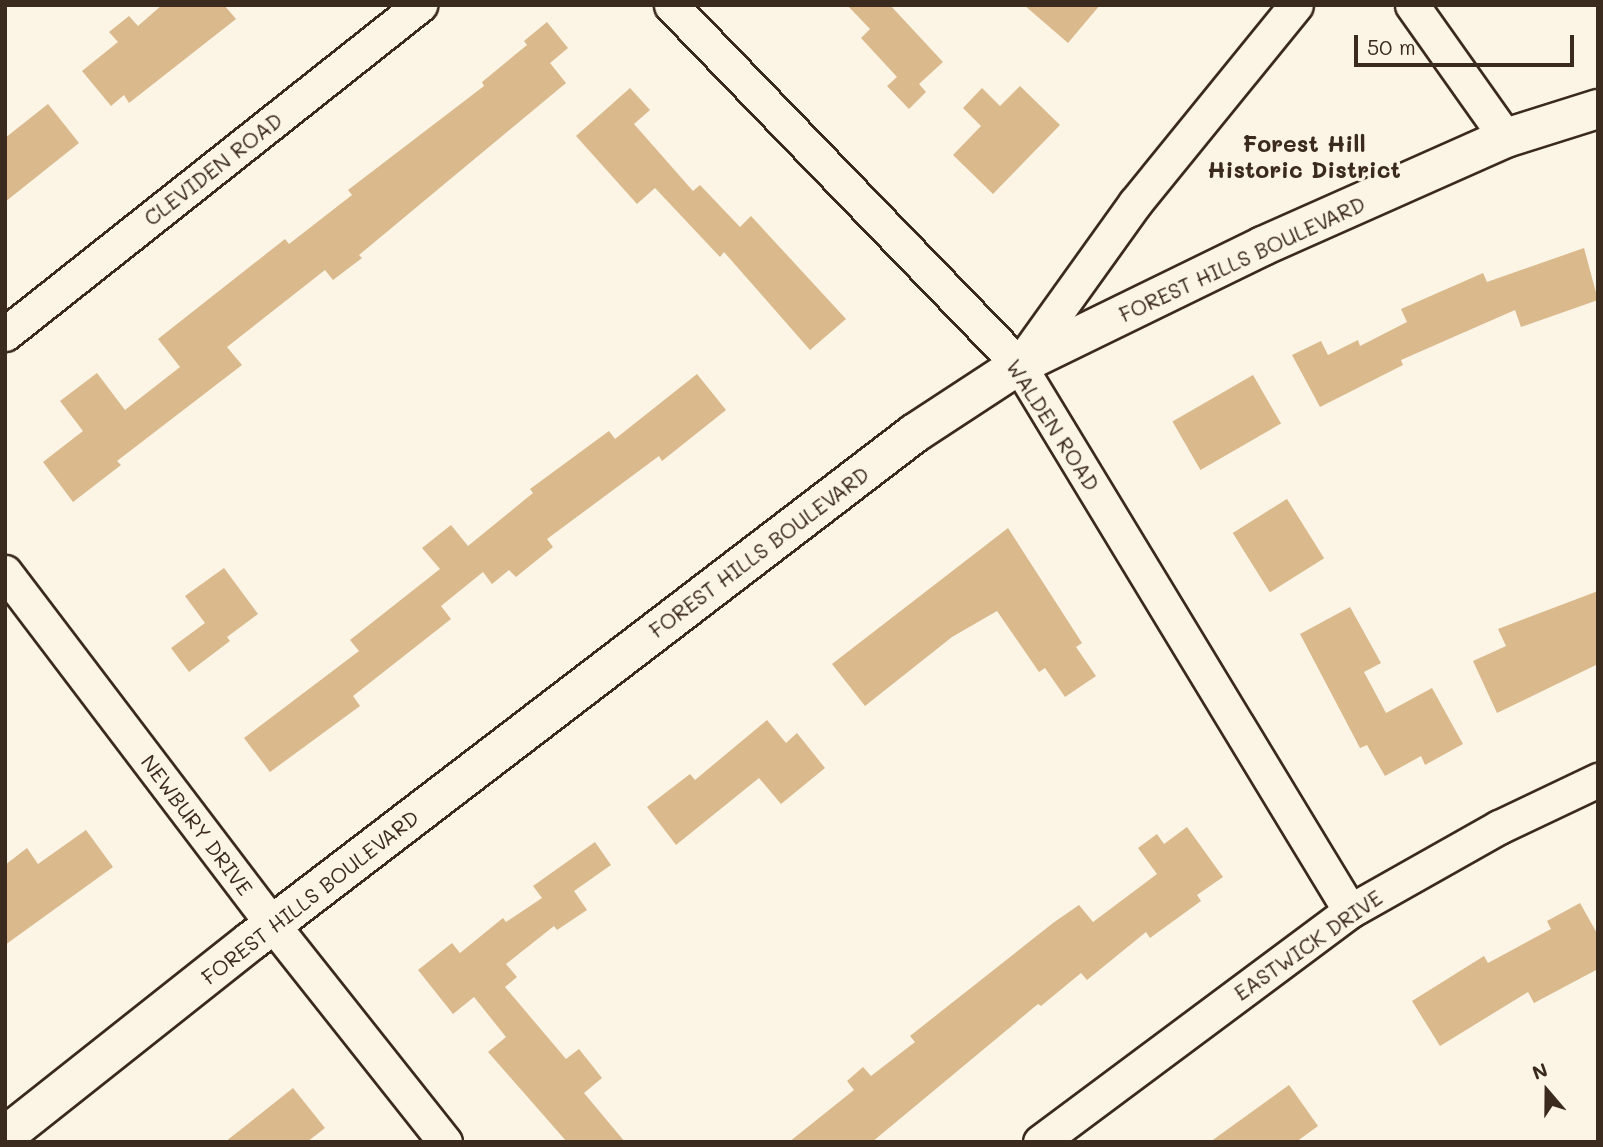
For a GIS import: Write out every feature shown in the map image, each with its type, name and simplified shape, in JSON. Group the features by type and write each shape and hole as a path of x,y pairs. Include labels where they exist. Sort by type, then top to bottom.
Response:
{"street":[{"name":"CLEVIDEN ROAD","path":"5,334 420,5"},
{"name":"WALDEN ROAD","path":"671,5 1019,365 1350,911"},
{"path":"1019,365 1135,203 1296,5"},
{"path":"1412,5 1506,138"},
{"name":"FOREST HILLS BOULEVARD","path":"5,1136 273,925 915,433 1019,365 1263,246 1506,138 1598,109"},
{"name":"NEWBURY DRIVE","path":"5,572 273,925 445,1142"},
{"name":"EASTWICK DRIVE","path":"1040,1142 1350,911 1499,827 1598,780"}],"building":[{"path":"162,5 224,5 236,19 129,103 124,95 111,106 82,71 118,42 109,32 129,16 138,26"},
{"path":"847,5 890,5 943,62 919,84 926,92 909,109 887,86 897,77 861,38 870,29"},
{"path":"1024,5 1100,5 1068,43"},
{"path":"547,22 568,48 550,63 566,83 359,255 362,258 333,280 325,270 227,347 242,365 117,461 121,465 73,502 43,462 83,431 60,401 97,373 125,410 180,367 158,339 285,239 289,244 352,195 348,190 484,86 482,82 527,45 524,41"},
{"path":"1020,86 1060,125 993,194 953,155 981,126 963,108 982,88 1000,106"},
{"path":"630,88 650,110 634,124 693,191 700,185 740,227 751,216 846,319 810,350 724,252 720,257 655,188 637,204 576,136"},
{"path":"48,104 79,143 5,202 5,138"},
{"path":"1584,248 1598,300 1521,327 1515,310 1401,360 1403,365 1320,407 1292,355 1321,341 1328,355 1358,340 1360,346 1407,322 1401,309 1483,273 1487,282"},
{"path":"697,374 726,410 662,461 659,456 547,539 553,547 516,577 509,570 492,584 483,572 441,606 451,619 353,696 360,706 270,772 244,738 359,651 350,640 440,569 422,548 451,525 468,546 533,493 530,489 609,431 615,439"},
{"path":"1253,375 1281,423 1200,470 1172,422"},
{"path":"1287,499 1324,558 1270,592 1233,533"},
{"path":"1008,528 1082,643 1076,647 1096,676 1065,697 1045,668 1039,672 997,611 952,637 865,706 832,664"},
{"path":"224,568 258,614 227,637 230,641 189,672 171,648 205,623 185,596"},
{"path":"1598,591 1598,664 1497,713 1473,661 1506,646 1498,629"},
{"path":"1350,607 1381,663 1364,672 1386,713 1432,688 1463,744 1425,765 1421,756 1385,776 1367,745 1360,748 1300,634"},
{"path":"767,720 786,743 797,733 825,768 781,804 759,778 676,845 647,807 690,774 695,780"},
{"path":"1187,827 1223,877 1197,895 1201,901 1150,938 1146,932 1087,980 1081,973 1041,1006 1038,1004 872,1142 789,1142 854,1090 847,1081 863,1067 871,1076 915,1042 910,1036 1053,923 1079,905 1093,922 1157,874 1138,848 1157,834 1164,844"},
{"path":"86,830 113,867 5,945 5,865 27,848 38,864"},
{"path":"595,842 611,865 574,891 587,910 557,930 554,926 506,964 517,977 505,987 566,1059 579,1049 602,1078 584,1093 625,1142 567,1142 488,1052 506,1037 474,997 453,1014 418,970 452,943 460,953 503,918 506,922 542,898 533,886"},
{"path":"1580,903 1598,935 1598,969 1534,1003 1528,992 1440,1046 1412,1001 1484,956 1488,963 1551,929 1547,921"},
{"path":"1289,1085 1318,1126 1296,1142 1210,1142"},
{"path":"293,1088 325,1128 307,1142 225,1142"}],"district":[{"name":"Forest Hill Historic District","path":"1304,156"}]}
